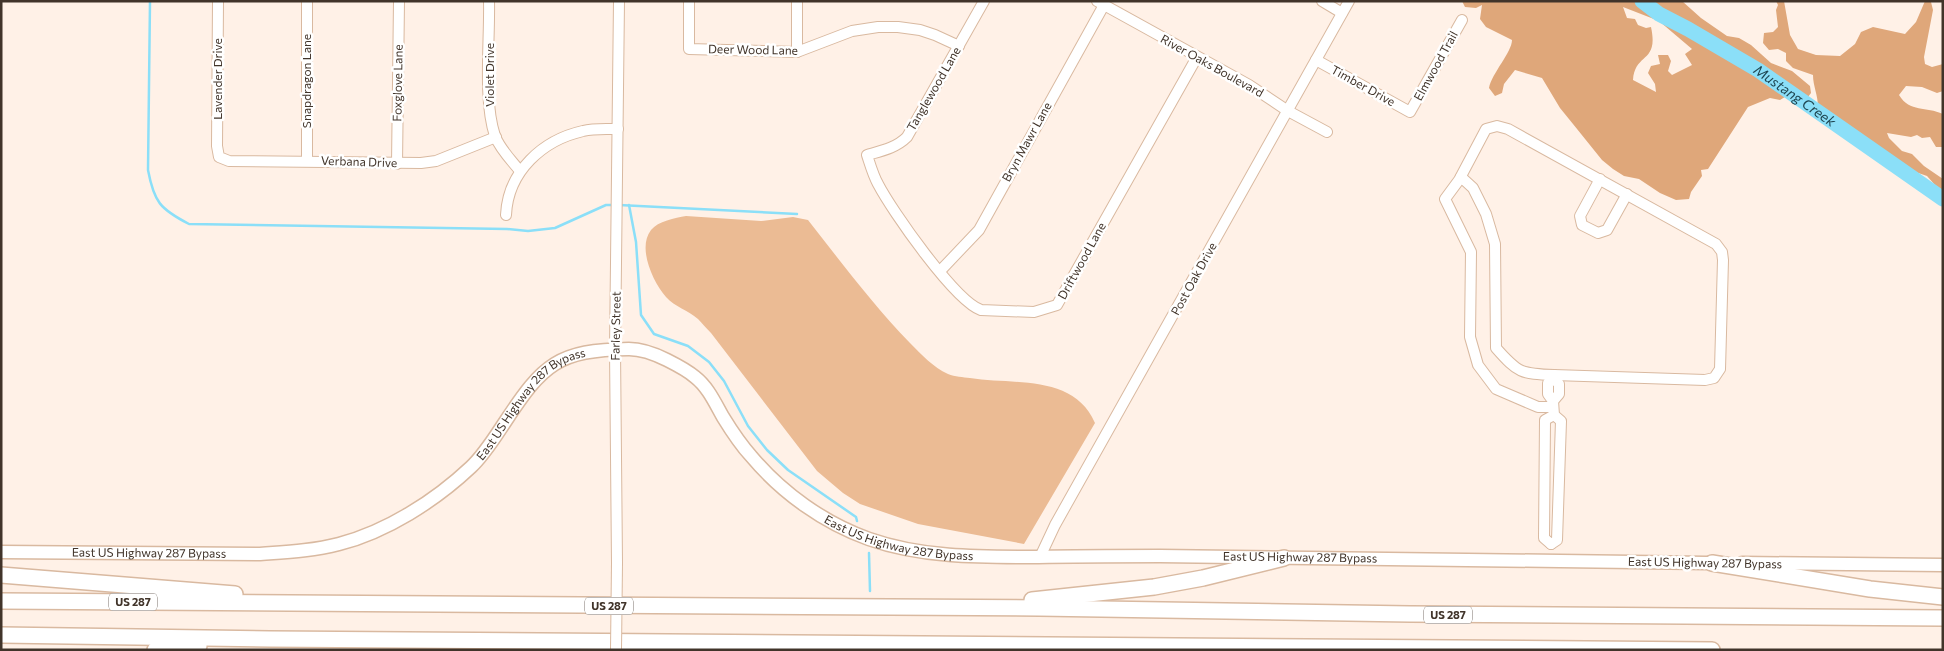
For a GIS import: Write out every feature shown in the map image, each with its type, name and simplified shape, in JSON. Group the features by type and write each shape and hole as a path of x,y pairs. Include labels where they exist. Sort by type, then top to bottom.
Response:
{"highway":[{"path":"954,609 1154,587 1203,578 1284,558"},
{"path":"1712,563 1870,590 1943,597"},
{"path":"1,575 230,594 247,596 265,603"},
{"name":"US 287","path":"1,601 1943,618"},
{"path":"1,635 1712,650"},
{"path":"156,650 209,645 340,645 357,639"},
{"path":"911,643 932,650"}],"main road":[{"name":"East US Highway 287 Bypass","path":"1,552 258,554 297,552 363,536 424,504 472,467 499,432 532,382 549,366 564,358 582,352 635,349 652,353 695,376 706,388 730,428 753,459 786,491 806,506 824,518 871,540 904,549 934,554 994,557 1943,565"}],"street":[{"name":"Lavender Drive","path":"218,1 217,146 219,157"},
{"name":"Snapdragon Lane","path":"307,1 307,161"},
{"name":"Foxglove Lane","path":"397,164 399,1"},
{"name":"Violet Drive","path":"490,1 489,108 496,137 504,153 520,171"},
{"name":"Farley Street","path":"616,650 615,350 619,1"},
{"name":"Deer Wood Lane","path":"689,1 689,49 797,52 852,31 878,27 920,30 959,46"},
{"path":"797,52 798,1"},
{"name":"Tanglewood Lane","path":"866,155 902,143 907,137 984,1"},
{"path":"1322,1 1342,13"},
{"name":"Post Oak Drive","path":"1040,556 1055,525 1349,1"},
{"name":"River Oaks Boulevard","path":"1100,3 1249,85 1288,111 1327,132"},
{"name":"Bryn Mawr Lane","path":"940,271 979,230 1100,3"},
{"name":"Elmwood Trail","path":"1410,112 1462,20"},
{"name":"Driftwood Lane","path":"866,155 877,183 914,239 961,296 976,308 982,310 1034,312 1057,305 1197,57"},
{"name":"Timber Drive","path":"1316,60 1410,112"},
{"path":"1461,177 1473,188 1486,214 1495,244 1496,348 1510,364 1527,375 1705,380 1714,378 1720,369 1722,252 1716,244 1508,129 1497,126 1486,129 1461,177 1445,198 1471,252 1470,337 1478,365 1496,389 1538,407 1553,408"},
{"path":"506,215 510,190 520,171 549,143 585,130 618,129"},
{"name":"Verbana Drive","path":"219,157 229,161 421,163 436,161 496,137"},
{"path":"1600,180 1580,216 1582,225 1598,233 1607,230 1627,194"},
{"path":"1551,544 1557,540 1561,421 1553,408 1548,394 1548,384 1554,377"},
{"path":"1551,544 1544,538 1545,420 1553,408"},
{"path":"1550,561 1551,544"}],"shaded area":[{"path":"1462,1 1682,1 1701,18 1727,36 1739,38 1751,45 1771,63 1792,71 1810,86 1811,93 1808,97 1802,98 1793,92 1780,100 1770,98 1748,107 1708,169 1701,170 1702,176 1691,192 1689,199 1676,200 1660,193 1639,179 1624,176 1602,160 1560,108 1542,78 1515,70 1504,84 1502,93 1495,96 1489,88 1509,50 1512,40 1486,27 1480,19 1482,5 1476,8 1465,7","holes":["1623,7 1659,21 1692,49 1685,54 1692,65 1672,75 1668,71 1671,61 1668,55 1658,55 1660,64 1651,66 1648,73 1655,84 1656,92 1633,80 1638,65 1652,47 1651,27 1646,28 1638,25 1635,19 1627,18"]},
{"path":"1776,1 1784,1 1790,35 1798,49 1816,55 1840,56 1855,44 1861,32 1873,27 1905,34 1916,22 1925,1 1931,2 1933,10 1924,57 1925,64 1932,67 1943,64 1943,91 1937,93 1922,87 1906,86 1899,95 1903,101 1913,107 1943,114 1943,147 1936,147 1930,137 1922,138 1917,135 1911,137 1887,133 1889,138 1902,151 1912,154 1924,166 1943,179 1943,194 1927,176 1884,161 1863,151 1857,132 1818,107 1813,75 1793,68 1786,61 1786,53 1778,49 1769,50 1763,43 1764,33 1773,32 1778,27 1776,10 1778,5"},
{"path":"686,216 761,221 793,217 808,220 896,329 937,368 956,376 1023,382 1058,389 1073,396 1085,407 1095,423 1024,544 918,524 860,504 843,493 817,471 711,333 698,319 666,297 656,283 646,255 647,237 658,224"}],"waterway":[{"path":"150,1 148,170 153,190 160,203 171,214 189,224 507,229 528,231 555,228 606,205 614,205"},
{"name":"Mustang Creek","path":"1642,1 1659,14 1758,70 1943,199"},
{"path":"619,205 797,214"},
{"path":"629,205 636,242 641,315 654,334 688,346 709,362 724,381 748,426 767,450 788,470 856,517 857,521"},
{"path":"869,553 870,591"}]}
